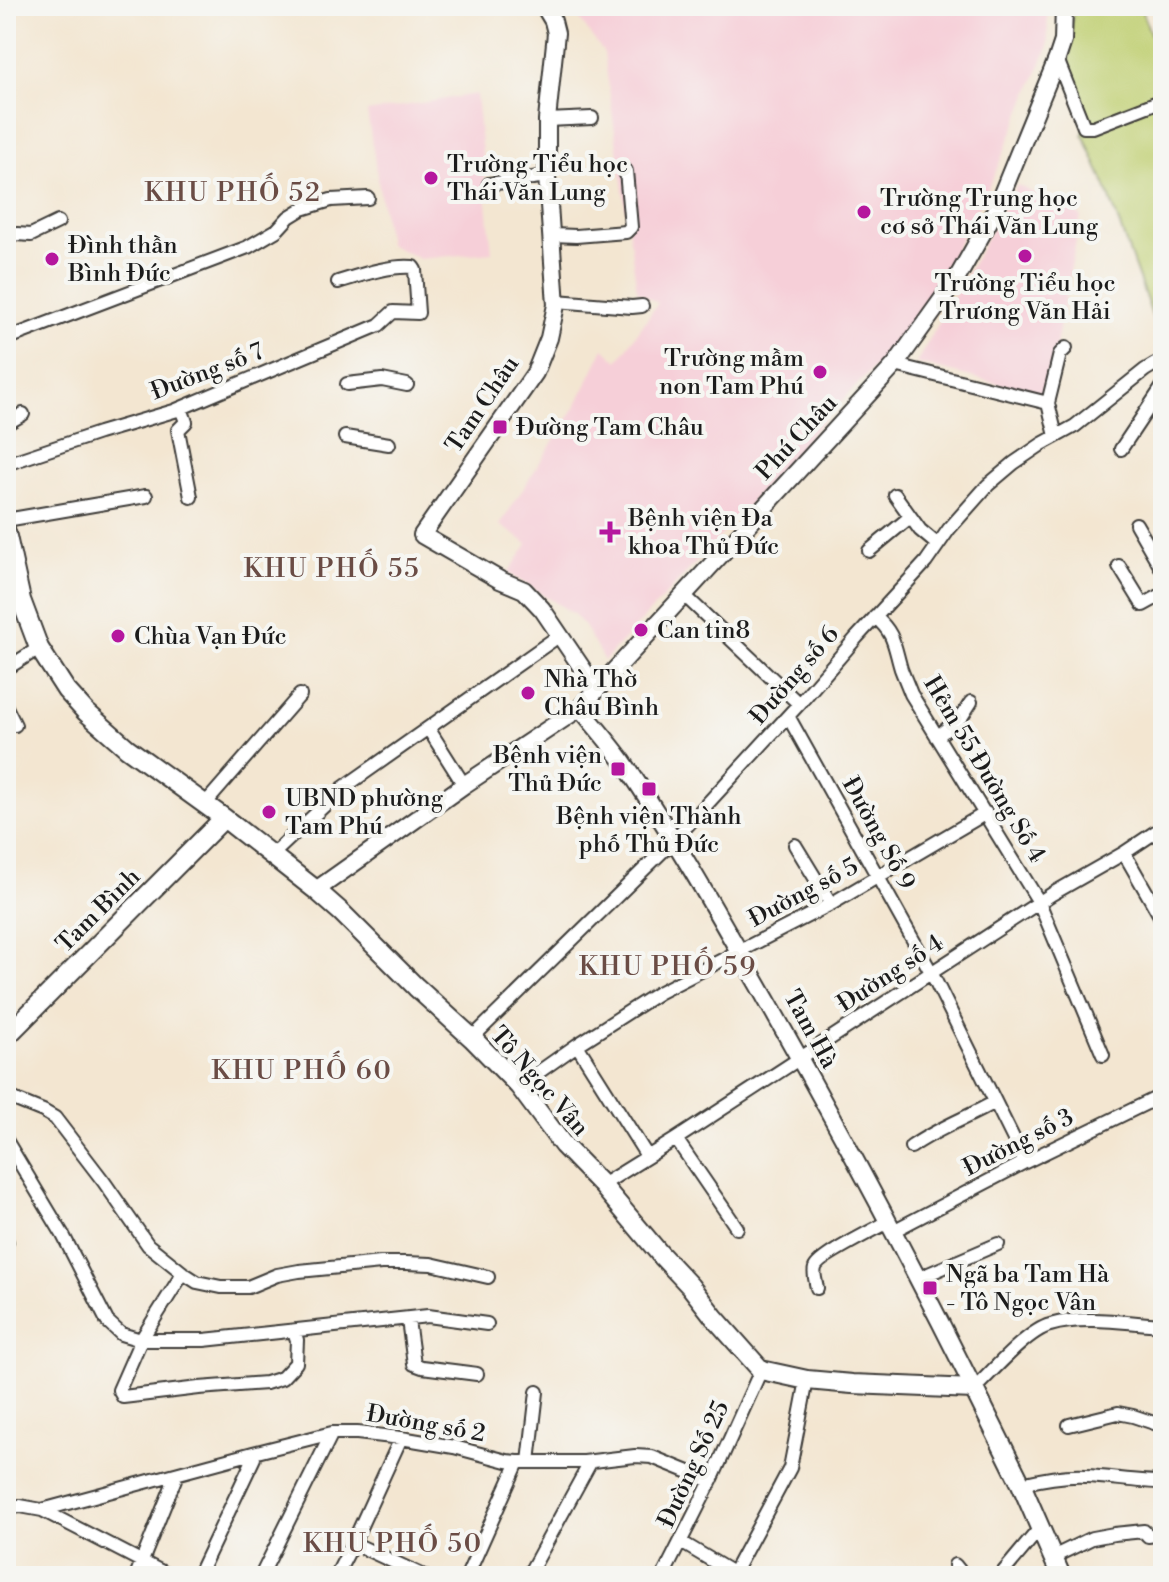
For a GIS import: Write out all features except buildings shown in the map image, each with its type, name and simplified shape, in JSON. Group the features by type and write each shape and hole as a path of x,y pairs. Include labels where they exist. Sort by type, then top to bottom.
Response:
{"main road":[{"name":"Tô Ngọc Vân","path":"6,532 21,600 39,648 66,690 127,748 316,890 472,1038 519,1086 563,1145 602,1185 761,1370"},
{"name":"Tam Bình","path":"6,1037 224,818"},
{"path":"761,1370 807,1380 974,1389 1021,1484 1061,1576"}],"street":[{"name":"Tam Châu","path":"544,6 556,33 547,120 547,176 556,301 549,338 535,373 422,535 500,580 524,590 542,609 597,690"},
{"name":"Phú Châu","path":"316,890 464,785 580,708 895,365 956,280 995,211 1057,59 1063,41 1064,6"},
{"path":"1057,59 1084,127 1093,127 1163,100"},
{"path":"547,120 592,118"},
{"path":"553,235 576,236 629,230 626,171"},
{"path":"489,184 547,176"},
{"path":"6,339 248,247 277,230 302,209 331,200 368,198"},
{"path":"6,238 17,234 31,235 58,222"},
{"name":"Đường số 7","path":"6,464 181,408 379,325 393,312 418,313 413,267 376,271 338,282"},
{"path":"556,301 642,306"},
{"path":"1056,436 1048,403 1060,354 1066,348"},
{"name":"Đường số 6","path":"472,1038 673,841 926,562 988,485 1014,463 1075,426 1145,370 1163,363"},
{"path":"895,365 1048,403"},
{"path":"347,384 382,380 407,385"},
{"path":"1121,449 1163,386"},
{"path":"181,408 186,422 178,430 191,497"},
{"path":"6,424 23,414"},
{"path":"345,437 389,444"},
{"path":"895,495 920,530 938,545"},
{"path":"6,520 146,496"},
{"path":"869,551 910,517"},
{"path":"1136,524 1163,571"},
{"path":"1119,566 1143,605 1163,594"},
{"path":"683,594 799,704"},
{"name":"Hẻm 55 Đường Số 4","path":"875,617 887,626 911,694 1039,902 1103,1055"},
{"path":"271,856 343,788 560,635"},
{"path":"7,666 39,648"},
{"path":"205,804 300,695"},
{"path":"937,737 962,716 971,702"},
{"path":"6,707 15,725"},
{"name":"Tam Hà","path":"580,708 620,758 739,951 919,1278 974,1389"},
{"name":"Đường Số 9","path":"788,716 931,972 1025,1162"},
{"path":"428,728 464,785"},
{"name":"Đường số 5","path":"519,1086 658,993 831,904 986,813"},
{"name":"Đường số 4","path":"602,1185 1039,902 1163,827"},
{"path":"795,845 831,904"},
{"path":"1124,853 1163,921"},
{"path":"577,1045 647,1156"},
{"name":"Đường số 3","path":"817,1288 815,1267 818,1262 847,1244 891,1226 1163,1095"},
{"path":"6,1096 55,1118 148,1245 197,1282 221,1287 248,1287 277,1275 299,1271 381,1263 431,1264 488,1277"},
{"path":"911,1147 995,1102"},
{"path":"676,1139 737,1228"},
{"path":"6,1140 63,1235 107,1321 121,1334 141,1340 204,1340 428,1316 487,1324"},
{"path":"919,1278 998,1244"},
{"path":"183,1273 141,1340 119,1390 123,1397 266,1383 282,1378 296,1363 297,1340 294,1331"},
{"path":"408,1320 414,1364 477,1374"},
{"path":"974,1389 1022,1342 1047,1325 1077,1321 1163,1325"},
{"name":"Đường Số 25","path":"663,1576 711,1481 761,1370"},
{"path":"681,1542 735,1575 790,1468 807,1380"},
{"path":"467,1576 524,1462 537,1392"},
{"path":"1069,1425 1118,1413 1163,1426"},
{"path":"261,1576 332,1433"},
{"name":"Đường số 2","path":"42,1510 332,1433 401,1438 454,1447 507,1461 652,1457 711,1481"},
{"path":"336,1576 401,1438"},
{"path":"198,1576 254,1458 253,1453"},
{"path":"528,1576 591,1461"},
{"path":"136,1576 177,1474"},
{"path":"1021,1484 1057,1476 1163,1482"},
{"path":"6,1508 20,1506 42,1510 170,1576"},
{"path":"1000,1576 1041,1527"},
{"path":"1053,1557 1101,1536 1144,1531 1148,1536 1163,1534"},
{"path":"353,1543 424,1576"},
{"path":"955,1565 964,1576"}],"shaded area":[{"path":"570,6 1047,6 1048,48 992,180 916,323 604,661 574,614 508,573 528,544 500,525 577,404 604,348 618,361 658,303 637,291 604,53"},
{"name":"Trường Tiểu học Thái Văn Lung","path":"476,94 492,252 420,259 388,244 367,112"},
{"name":"Trường Tiểu học Trương Văn Hải","path":"1017,185 1081,216 1046,396 916,363"}],"green space":[{"path":"1073,6 1140,6 1163,68 1163,346 1105,184 1083,134 1088,118 1069,65"}],"place":[{"name":"Trường Tiểu học Thái Văn Lung","path":"431,178"},
{"name":"Trường Trung học cơ sở Thái Văn Lung","path":"864,212"},
{"name":"Trường Tiểu học Trương Văn Hải","path":"1025,256"},
{"name":"Đình thần Bình Đức","path":"52,259"},
{"name":"Trường mầm non Tam Phú","path":"820,372"},
{"name":"Đường Tam Châu","path":"500,427"},
{"name":"Bệnh viện Đa khoa Thủ Đức","path":"610,532"},
{"name":"Can tin8","path":"641,630"},
{"name":"Chùa Vạn Đức","path":"118,636"},
{"name":"Nhà Thờ Châu Bình","path":"528,693"},
{"name":"Bệnh viện Thủ Đức","path":"618,769"},
{"name":"Bệnh viện Thành phố Thủ Đức","path":"649,789"},
{"name":"UBND phường Tam Phú","path":"269,812"},
{"name":"Ngã ba Tam Hà - Tô Ngọc Vân","path":"930,1288"}],"district":[{"name":"KHU PHỐ 52","path":"233,192"},
{"name":"KHU PHỐ 55","path":"332,568"},
{"name":"KHU PHỐ 59","path":"668,966"},
{"name":"KHU PHỐ 60","path":"302,1070"},
{"name":"KHU PHỐ 50","path":"393,1543"}]}
